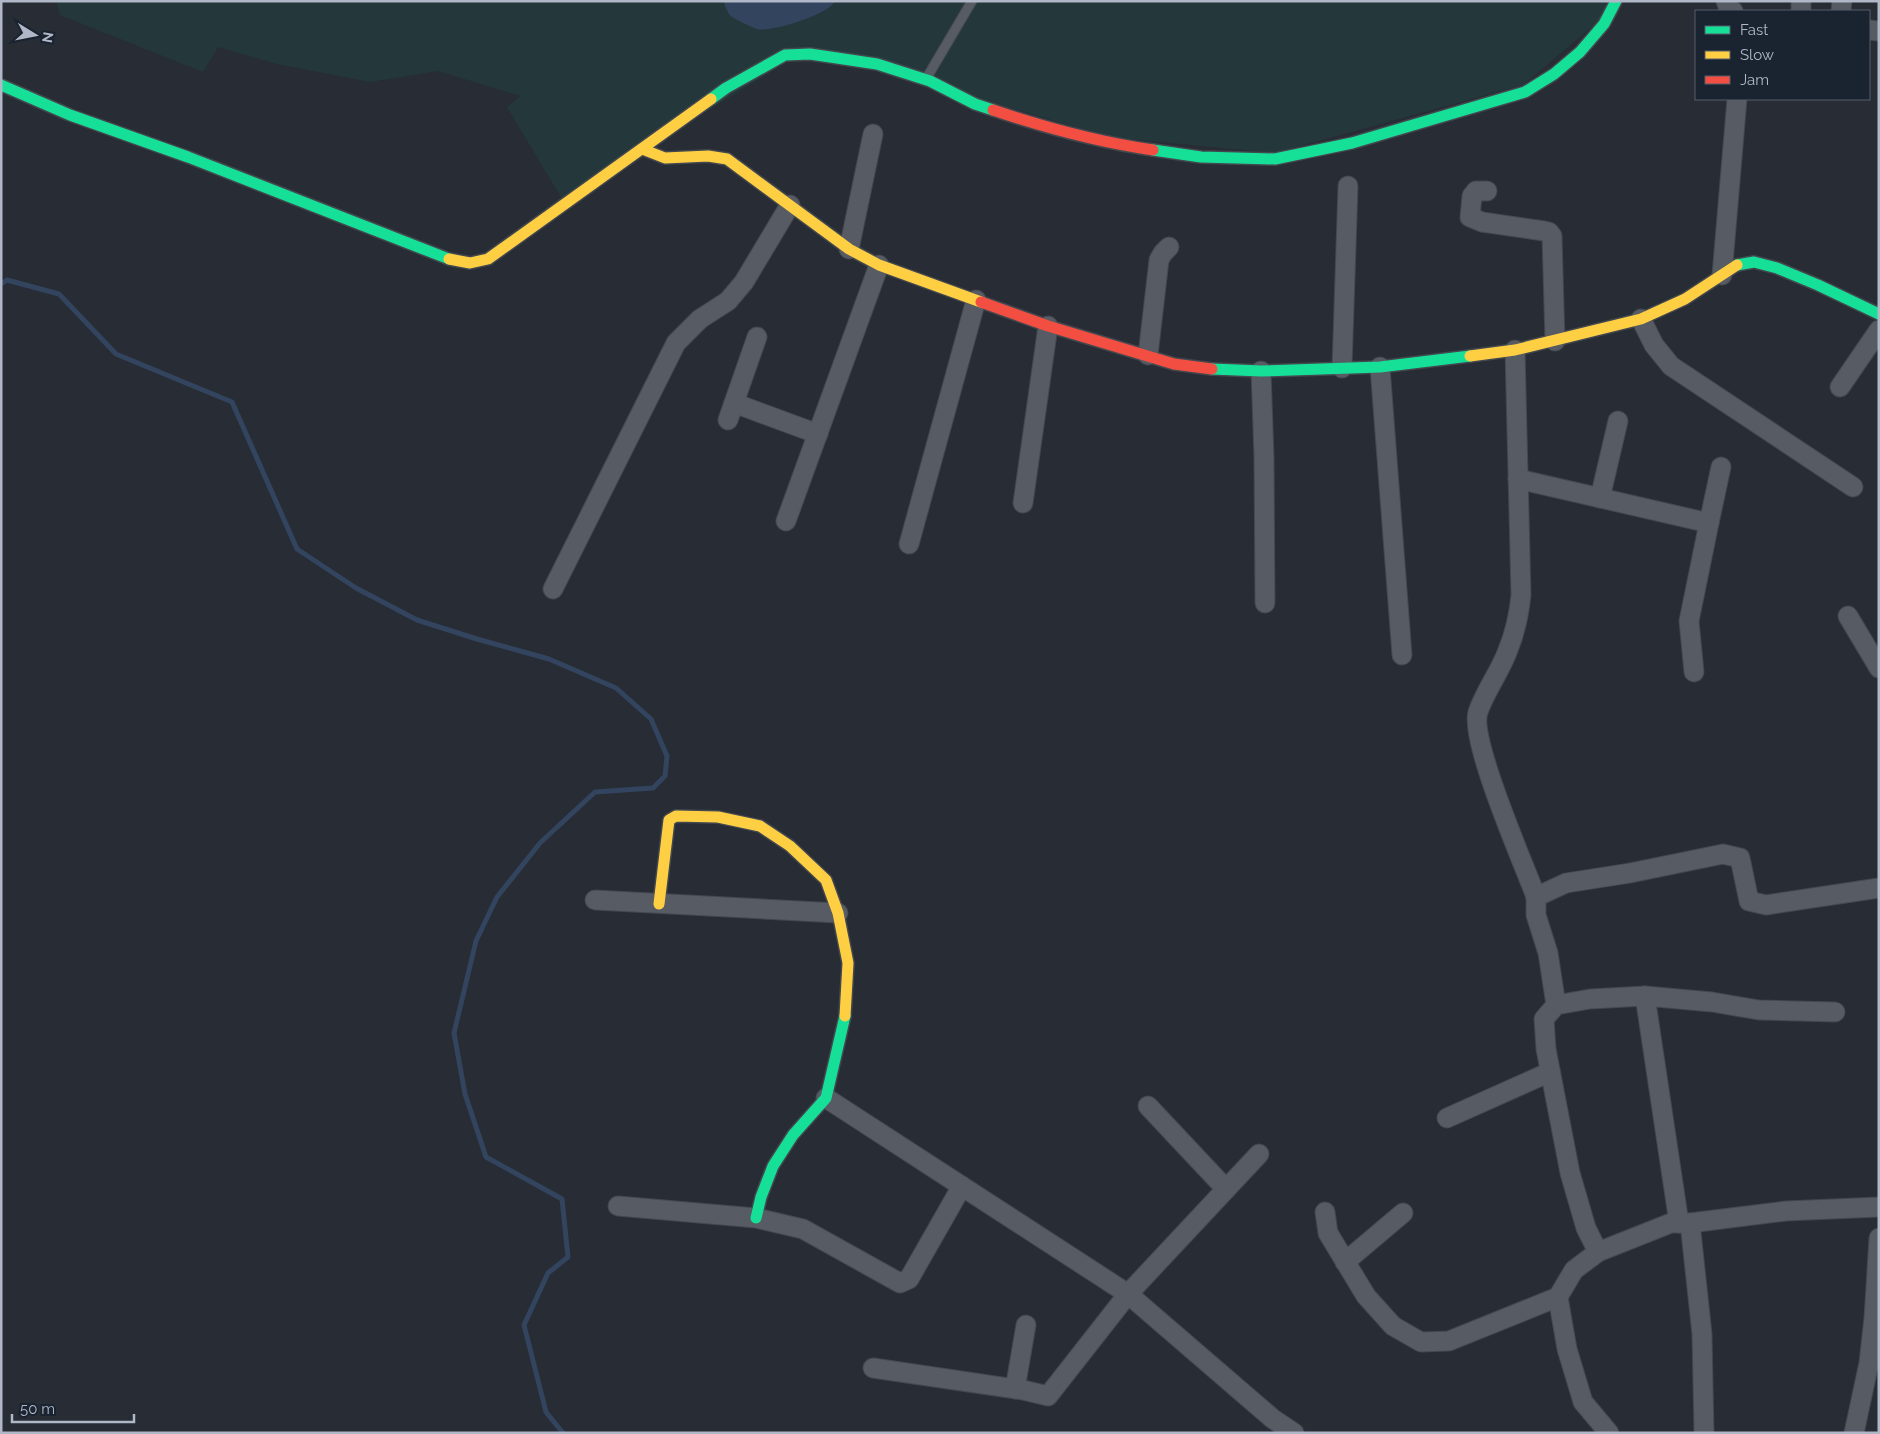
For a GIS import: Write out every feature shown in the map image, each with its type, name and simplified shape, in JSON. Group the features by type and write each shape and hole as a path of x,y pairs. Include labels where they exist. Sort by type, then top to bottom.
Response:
{"street":[{"path":"1,84 70,115 188,157 452,260 470,263 488,259 726,88 785,55 810,54 869,63 925,80 975,104 1040,126 1110,144 1201,157 1276,159 1352,143 1525,92 1554,74 1580,52 1604,24 1616,1"},
{"path":"1722,275 1737,100"},
{"path":"849,249 873,134"},
{"path":"642,149 665,158 708,156 728,159 849,249 879,265 1048,326 1174,364 1210,369 1261,371 1380,366 1515,350 1641,319 1686,298 1735,265 1754,262 1777,268 1818,285 1879,314"},
{"path":"1342,368 1348,186"},
{"path":"1487,191 1476,191 1472,196 1470,217 1482,222 1549,232 1552,236 1555,341"},
{"path":"553,589 676,343 700,318 728,301 744,282 790,205"},
{"path":"1148,355 1159,260 1162,253 1169,247"},
{"path":"786,521 879,265"},
{"path":"909,544 976,300"},
{"path":"1641,319 1654,345 1671,366 1853,487"},
{"path":"1023,503 1048,326"},
{"path":"1840,388 1879,330"},
{"path":"757,337 731,412 818,434"},
{"path":"1515,350 1520,612 1508,651 1477,714 1478,737 1488,773 1536,897 1536,915 1548,953 1556,1005"},
{"path":"1380,366 1402,655"},
{"path":"1261,371 1264,456 1265,603"},
{"path":"1600,498 1618,421"},
{"path":"1694,672 1689,621 1721,467"},
{"path":"1518,479 1708,523"},
{"path":"1848,616 1879,668"},
{"path":"659,904 669,820 676,816 718,817 760,826 790,846 826,880 838,913 848,963 845,1023 826,1098 793,1135 773,1166 761,1197 756,1218"},
{"path":"1536,897 1566,883 1630,873 1723,854 1740,858 1749,901 1766,906 1879,888"},
{"path":"595,900 838,913"},
{"path":"1645,996 1685,1223 1702,1334 1704,1433"},
{"path":"1598,1252 1586,1228 1570,1173 1546,1049 1544,1019 1556,1005 1590,999 1645,996 1712,1002 1759,1010 1835,1012"},
{"path":"1446,1118 1550,1072"},
{"path":"826,1098 1128,1294 1273,1419 1294,1433"},
{"path":"1148,1106 1226,1190"},
{"path":"873,1368 1014,1389 1048,1396 1128,1294 1259,1154"},
{"path":"618,1206 756,1218 803,1229 900,1283 909,1279 962,1186"},
{"path":"1325,1212 1328,1233 1366,1296 1393,1326 1421,1342 1449,1341 1558,1297 1574,1270 1598,1252 1671,1223 1786,1211 1879,1207"},
{"path":"1345,1262 1403,1213"},
{"path":"1854,1433 1869,1363 1876,1318 1879,1238"},
{"path":"1558,1297 1566,1349 1583,1402 1609,1433"},
{"path":"1014,1389 1026,1325"}],"lane":[{"path":"925,80 972,1"}],"green space":[{"path":"56,1 1609,1 1599,21 1523,85 1275,153 1108,137 810,48 562,199 507,107 520,96 438,71 370,82 277,64 218,47 203,72 60,15"}],"water":[{"path":"723,1 835,1 831,6 812,17 774,28 757,29 732,17"}],"waterway":[{"path":"1,284 7,280 59,294 116,354 232,402 297,549 356,588 417,620 549,659 616,688 651,719 667,756 665,776 653,788 595,792 540,843 497,897 476,941 454,1033 465,1094 486,1157 562,1199 568,1257 548,1273 524,1325 546,1412 563,1433"}],"traffic: fast":[{"path":"1153,150 1201,157 1275,159 1352,143 1525,92 1554,74 1580,52 1604,24 1616,1"},
{"path":"711,99 726,88 785,55 810,54 877,64 930,81 975,104 993,110"},
{"path":"1,85 70,115 188,157 449,259"},
{"path":"1737,265 1754,262 1777,268 1879,314"},
{"path":"1212,369 1261,371 1380,367 1470,356"},
{"path":"756,1218 761,1197 773,1166 793,1135 826,1098 845,1016"}],"traffic: slow":[{"path":"449,259 470,263 488,259 711,99"},
{"path":"642,149 665,158 708,156 727,159 849,249 879,265 981,302"},
{"path":"1470,356 1515,350 1641,319 1685,299 1737,265"},
{"path":"659,904 669,820 676,816 718,817 760,826 790,846 826,880 838,913 848,963 845,1016"}],"traffic: jam":[{"path":"993,110 1072,134 1153,150"},
{"path":"981,302 1048,326 1174,364 1212,369"}]}
